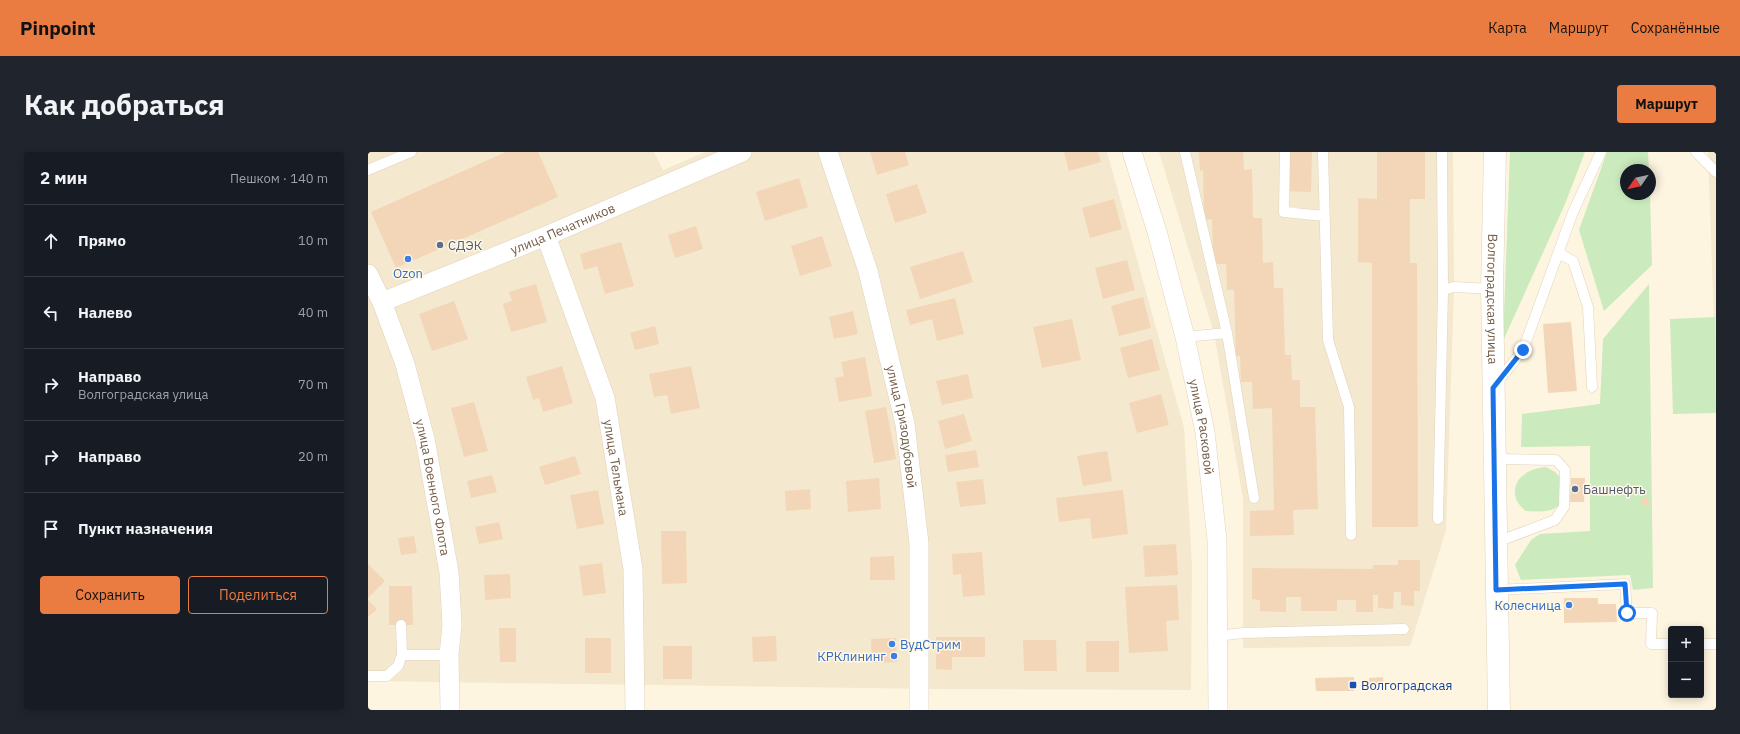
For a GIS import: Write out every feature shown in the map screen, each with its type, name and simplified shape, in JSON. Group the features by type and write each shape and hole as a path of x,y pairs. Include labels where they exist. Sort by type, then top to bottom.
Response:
{"street":[{"name":"улица Печатников","path":"382,302 546,236 742,152"},
{"name":"улица Гризодубовой","path":"828,152 868,271 905,424 919,543 919,710"},
{"name":"улица Расковой","path":"1132,152 1158,235 1185,337 1205,432 1217,540 1218,710"},
{"name":"Волгоградская улица","path":"1495,152 1492,289 1494,459 1497,542 1496,590 1498,710"},
{"name":"улица Тельмана","path":"546,236 605,398 633,569 635,710"},
{"name":"улица Военного Флота","path":"368,274 382,302 405,364 425,439 449,572 452,625 449,655 450,710"}],"lane":[{"path":"368,170 411,152"},
{"path":"1185,152 1227,333 1254,498"},
{"path":"1285,152 1284,212 1324,216"},
{"path":"1322,152 1328,340 1349,407 1351,535"},
{"path":"1438,519 1443,290 1442,152"},
{"path":"1493,388 1523,350 1572,212 1601,152"},
{"path":"1696,152 1716,172"},
{"path":"1558,253 1573,260 1588,307 1592,387"},
{"path":"1443,290 1454,287 1492,289"},
{"path":"1185,337 1227,333"},
{"path":"1494,459 1556,460 1565,470 1564,507 1555,520 1497,542"},
{"path":"1496,590 1625,584 1627,613 1652,613 1652,644 1668,644"},
{"path":"368,676 387,676 398,666 402,655 401,625"},
{"path":"1217,636 1243,633 1404,629"},
{"path":"1704,644 1716,644"},
{"path":"402,655 449,655"}],"shaded area":[{"path":"368,152 654,152 663,170 705,152 1107,152 1184,428 1192,566 1191,690 937,689 368,681"},
{"path":"1159,152 1453,152 1454,287 1446,530 1410,646 1243,648 1243,498 1214,333"},
{"path":"1708,152 1716,152 1716,378"}],"green space":[{"path":"1510,152 1585,152 1565,204 1503,341"},
{"path":"1607,152 1648,152 1649,164 1620,164 1620,200 1650,200 1652,265 1604,311 1579,230"},
{"path":"1649,284 1653,588 1633,590 1630,575 1521,580 1515,565 1531,540 1540,534 1590,531 1590,446 1521,447 1522,414 1600,404 1603,339"},
{"path":"1715,317 1716,413 1673,414 1670,319"},
{"path":"1546,467 1560,477 1560,504 1548,511 1525,511 1516,499 1515,492 1518,480 1527,472"}],"building":[{"path":"506,152 538,152 558,197 396,268 371,212"},
{"path":"870,152 905,152 909,165 877,175"},
{"path":"1064,152 1098,152 1101,162 1069,171"},
{"path":"1199,152 1243,152 1244,170 1252,169 1253,218 1262,218 1263,263 1273,262 1274,288 1283,288 1285,355 1291,355 1292,380 1300,380 1300,407 1315,407 1318,509 1293,510 1294,535 1250,536 1250,511 1274,510 1272,408 1253,409 1252,382 1241,382 1240,356 1236,356 1234,290 1227,290 1226,264 1213,264 1212,219 1204,220 1203,170 1200,171"},
{"path":"1286,152 1312,152 1311,192 1285,191"},
{"path":"1377,152 1425,152 1425,199 1410,199 1410,263 1417,263 1418,527 1372,527 1372,263 1358,262 1358,198 1377,199"},
{"path":"799,178 808,207 765,221 756,192"},
{"path":"917,184 927,213 895,223 886,194"},
{"path":"1114,199 1122,229 1090,238 1082,208"},
{"path":"696,226 703,249 675,258 668,235"},
{"path":"822,236 832,266 800,276 791,246"},
{"path":"621,242 634,286 605,294 597,266 584,270 580,254"},
{"path":"963,251 973,282 920,299 910,267"},
{"path":"1127,260 1135,290 1103,299 1095,268"},
{"path":"536,284 547,322 511,332 503,304 512,301 509,292"},
{"path":"1143,297 1151,328 1119,336 1111,306"},
{"path":"955,298 964,334 937,341 932,319 910,325 906,310"},
{"path":"454,301 468,339 432,351 419,314"},
{"path":"853,311 858,334 834,339 829,317"},
{"path":"1072,319 1081,360 1042,368 1033,327"},
{"path":"1571,322 1577,391 1548,393 1543,324"},
{"path":"655,326 659,344 635,350 630,333"},
{"path":"1152,339 1160,370 1128,378 1120,348"},
{"path":"865,357 872,396 839,402 835,378 844,376 841,362"},
{"path":"562,366 573,403 543,412 539,398 533,400 526,377"},
{"path":"691,366 700,408 671,414 667,395 654,397 649,374"},
{"path":"968,374 973,398 942,405 936,381"},
{"path":"1161,394 1169,425 1137,433 1129,403"},
{"path":"474,402 488,451 464,457 451,408"},
{"path":"886,407 896,459 874,463 865,411"},
{"path":"964,414 972,441 945,449 938,421"},
{"path":"976,450 979,467 948,472 945,455"},
{"path":"1107,451 1112,481 1083,486 1077,456"},
{"path":"575,456 581,474 545,485 539,467"},
{"path":"492,475 497,492 471,498 467,481"},
{"path":"879,478 881,509 848,512 846,481"},
{"path":"1571,478 1585,478 1584,502 1570,502"},
{"path":"983,479 986,504 960,507 956,482"},
{"path":"810,489 811,509 786,511 785,491"},
{"path":"598,490 604,524 577,529 570,495"},
{"path":"1123,490 1128,534 1092,539 1090,518 1059,522 1056,498"},
{"path":"1641,498 1648,498 1649,506 1641,506"},
{"path":"499,522 503,539 479,544 475,527"},
{"path":"661,531 686,531 687,583 662,584"},
{"path":"414,536 417,553 401,555 398,538"},
{"path":"1176,544 1178,575 1145,577 1143,546"},
{"path":"982,552 985,595 963,597 961,574 953,575 952,554"},
{"path":"894,556 895,580 870,580 870,557"},
{"path":"1398,560 1420,560 1420,591 1414,591 1414,606 1401,605 1401,592 1394,592 1393,609 1378,608 1378,595 1373,595 1373,612 1356,612 1356,600 1337,600 1337,611 1301,611 1301,597 1286,597 1286,612 1260,611 1260,600 1252,599 1252,568 1373,569 1373,565 1398,565"},
{"path":"602,563 606,593 583,596 579,566"},
{"path":"368,564 385,581 368,598"},
{"path":"510,574 511,598 485,600 484,575"},
{"path":"1177,585 1179,620 1166,621 1168,651 1129,653 1125,587"},
{"path":"389,586 412,586 413,625 389,625"},
{"path":"1564,598 1598,598 1598,604 1616,604 1617,622 1564,623"},
{"path":"368,600 377,609 368,617"},
{"path":"499,628 516,628 516,662 500,662"},
{"path":"776,636 777,661 753,662 752,637"},
{"path":"936,637 985,637 985,657 952,657 952,670 936,669"},
{"path":"585,638 611,638 611,673 585,673"},
{"path":"896,638 897,662 872,663 871,639"},
{"path":"1023,640 1056,640 1057,671 1024,671"},
{"path":"1086,641 1119,641 1119,672 1086,672"},
{"path":"663,646 692,646 692,679 663,679"},
{"path":"1354,677 1354,691 1316,691 1315,678"},
{"path":"1383,677 1384,689 1369,689 1369,678"}],"place":[{"name":"СДЭК","path":"440,245"},
{"name":"Ozon","path":"408,259"},
{"name":"Башнефть","path":"1575,489"},
{"name":"Колесница","path":"1569,605"},
{"name":"ВудСтрим","path":"892,644"},
{"name":"КРКлининг","path":"894,656"},
{"name":"Волгоградская","path":"1353,685"}],"route":[{"path":"1523,350 1493,388 1497,542 1496,590 1625,584 1627,613"}]}
